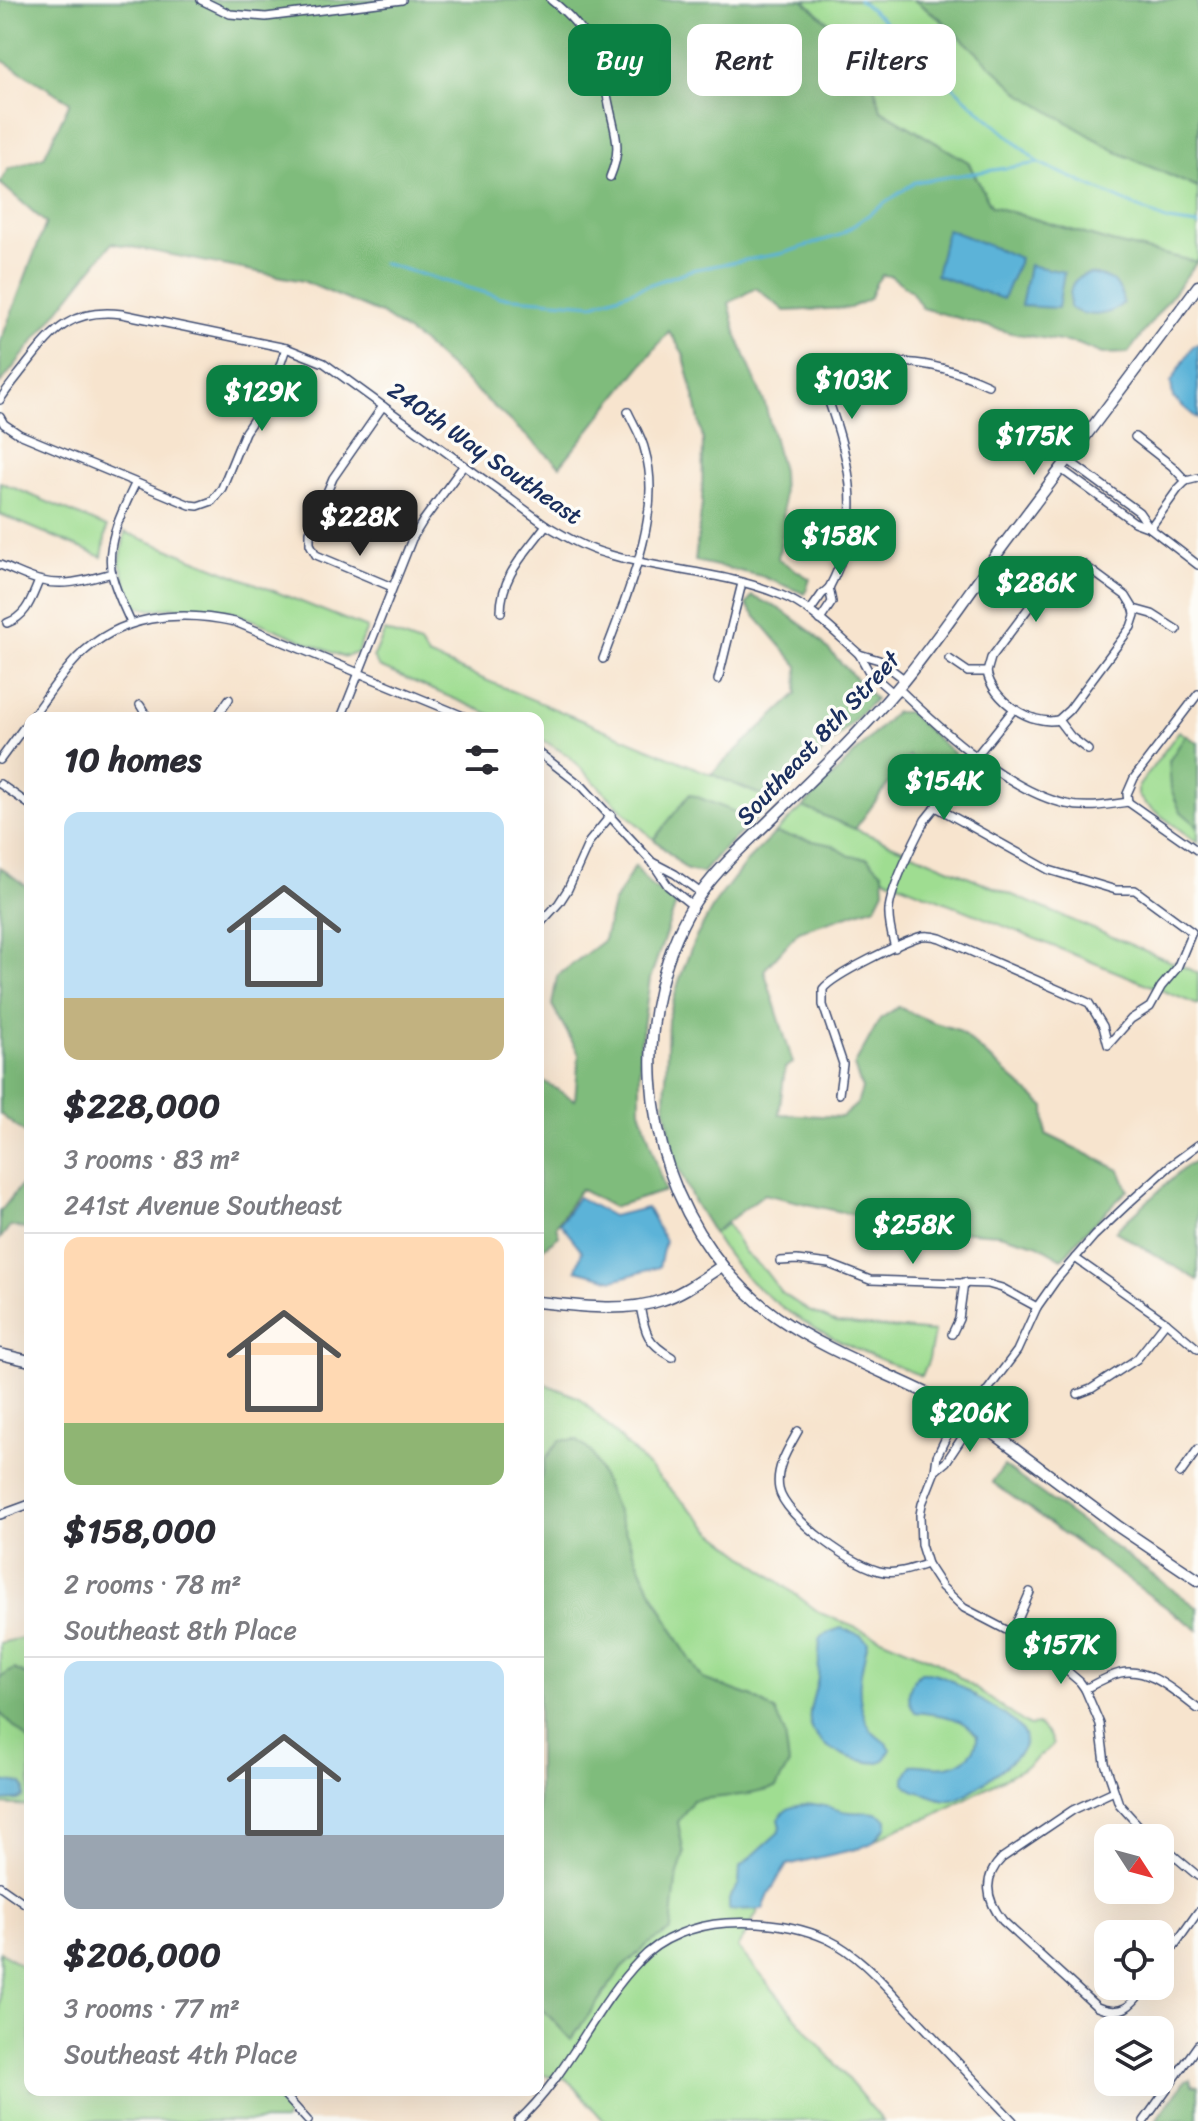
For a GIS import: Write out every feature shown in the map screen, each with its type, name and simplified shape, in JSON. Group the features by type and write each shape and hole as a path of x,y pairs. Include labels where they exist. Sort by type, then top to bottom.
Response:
{"street":[{"path":"201,0 230,14 266,17 402,0"},
{"path":"551,0 578,25 597,56 618,145 610,177"},
{"name":"Southeast 8th Street","path":"1198,286 898,687 701,893 677,936 664,971 652,1031 650,1074 654,1113 676,1188 697,1230 722,1266 748,1293 801,1332 969,1415 1119,1527 1198,1580"},
{"name":"240th Way Southeast","path":"0,400 48,337 77,318 100,313 122,314 286,348 324,363 546,525 593,550 742,583 782,595 810,611 859,654 869,672 898,687"},
{"path":"0,417 4,424 19,434 135,484 198,506 212,501 222,488 252,420 270,395 286,348"},
{"path":"810,611 829,588 843,557 848,537 851,490 844,445 821,379 850,369 899,361 947,368 988,385"},
{"path":"383,406 333,478 309,537 312,550 324,560 392,587"},
{"path":"603,659 639,561 650,503 651,483 645,451 628,412"},
{"path":"1135,437 1186,481"},
{"path":"343,712 412,539 464,465"},
{"path":"1064,465 1139,512 1150,528 1198,565"},
{"path":"1150,528 1178,489 1186,481 1198,478"},
{"path":"131,623 112,573 111,555 117,524 135,484"},
{"path":"501,612 505,583 546,525"},
{"path":"0,565 39,581 63,583 112,573"},
{"path":"1064,565 1084,565 1126,596 1134,609 1131,627 1069,710 1058,720 1041,721 1014,709 992,685 987,672 991,658 1064,565"},
{"path":"7,623 18,619 27,608 39,581"},
{"path":"718,680 742,583"},
{"path":"820,620 832,602 829,588"},
{"path":"1134,609 1152,614 1177,630"},
{"path":"35,712 79,656 95,642 131,623 181,614 235,622 446,712"},
{"name":"240th Way Southeast","path":"859,654 879,660 898,687 925,715 977,756 1044,798 1085,806 1128,802"},
{"path":"949,659 968,672 987,672"},
{"path":"1198,694 1134,778 1127,794 1128,802 1198,851"},
{"path":"220,712 229,699"},
{"path":"140,705 144,712"},
{"path":"895,948 888,914 892,896 917,835 1014,709"},
{"path":"1058,720 1071,737 1088,750"},
{"path":"0,760 24,727"},
{"path":"544,757 583,787 611,815 652,862 668,886 693,906"},
{"path":"0,784 24,801"},
{"path":"839,1094 843,1064 823,1005 823,989 833,979 895,948 927,935 940,938 1089,1003 1103,1026 1108,1045 1131,1019 1150,1007 1177,968 1195,934 1135,890 1116,890 1049,870 936,807"},
{"path":"544,919 568,889 589,842 611,815"},
{"path":"652,862 701,893"},
{"path":"935,1471 946,1462 964,1435 969,1415 1017,1351 1037,1307 1075,1258 1141,1192 1198,1145"},
{"path":"1075,1258 1166,1322 1198,1349"},
{"path":"780,1261 829,1264 870,1280 988,1284 1037,1307"},
{"path":"544,1302 640,1306 687,1289 722,1266"},
{"path":"952,1334 959,1319 964,1282"},
{"path":"640,1306 649,1340 672,1357"},
{"path":"1078,1394 1137,1359 1166,1322"},
{"path":"0,1354 24,1360"},
{"path":"969,1415 953,1423 926,1489 920,1515 921,1545 927,1564 957,1603 1052,1658 1085,1689 1100,1724 1105,1763 1119,1804 1138,1824"},
{"path":"798,1431 784,1457 778,1479 784,1504 796,1517 851,1559 875,1571 889,1573 927,1564"},
{"path":"1180,1474 1198,1449"},
{"path":"0,1515 24,1506"},
{"path":"1012,1633 1030,1592"},
{"path":"1085,1689 1111,1676 1133,1672 1164,1684 1198,1709"},
{"path":"1114,1791 1073,1810 1013,1850 995,1865 988,1882 988,1896 1003,1921 1090,2001 1105,2010 1117,2012 1135,2000"},
{"path":"1174,1856 1198,1876"},
{"path":"0,1886 24,1903"},
{"path":"1174,1946 1198,1912"},
{"path":"544,2094 621,1982 640,1959 662,1942 715,1924 775,1923 803,1930 849,1952 1013,2121"},
{"path":"1144,2121 1198,2045"},
{"path":"285,2096 308,2121"},
{"path":"518,2121 542,2096"}],"green space":[{"path":"0,0 803,0 830,24 818,24 818,96 877,96 881,110 968,162 991,206 1111,242 1197,262 1128,353 1102,354 1078,344 1011,333 922,308 911,291 891,276 882,275 869,299 850,308 785,311 756,288 729,303 737,336 765,404 782,471 784,528 778,559 810,579 805,594 761,576 695,561 702,503 703,440 683,353 669,331 560,466 423,343 381,314 303,281 112,243 0,384 0,343 46,223 0,183 8,169 44,157 70,102 0,59"},
{"path":"804,0 914,0 946,24 831,24"},
{"path":"914,0 1198,0 1198,188 1117,152 1021,94 956,33 956,24 946,24"},
{"path":"956,31 1117,152 1198,188 1198,262 1111,242 991,206 968,162 881,110 877,96 956,96"},
{"path":"0,482 107,527 102,557 0,514"},
{"path":"125,532 367,628 357,653 343,657 231,611 172,607 152,610 133,605 120,563"},
{"path":"752,596 780,609 813,633 875,699 775,801 711,774 797,694 798,666 746,605"},
{"path":"385,631 420,644 428,656 775,801 702,873 687,870 569,756 544,741 544,712 485,712 379,667 373,658"},
{"path":"895,712 908,712 955,755 937,779 909,756 855,829 803,807"},
{"path":"1179,731 1198,743 1198,843 1144,803 1138,795 1138,787"},
{"path":"1186,735 1198,743 1198,826 1180,811 1171,789 1169,761"},
{"path":"690,794 755,820 702,873 687,870 654,839"},
{"path":"803,807 1198,973 1198,1005 775,833"},
{"path":"775,833 832,845 850,856 868,858 883,873 884,890 876,906 799,931 764,970 793,1063 785,1068 779,1114 842,1117 857,1104 862,1089 854,1066 880,1019 898,1007 958,1030 1045,1107 1046,1134 1120,1170 1128,1190 1062,1259 1036,1244 999,1234 895,1227 764,1194 713,1233 694,1202 675,1160 665,1106 668,1020 694,941 715,903 748,860"},
{"path":"635,866 650,885 676,904 650,979 640,1047 640,1109 665,1191 613,1207 580,1189 556,1226 559,1236 544,1247 544,1082 575,1100 579,1054 552,1005 557,976 604,940 613,904"},
{"path":"0,867 24,885 24,1132 0,1114"},
{"path":"1198,1161 1198,1280 1115,1231 1186,1166"},
{"path":"24,1182 24,1229 10,1226 0,1239 0,1212"},
{"path":"727,1224 746,1254 765,1271 782,1293 809,1311 837,1323 934,1332 922,1376 832,1338 777,1304 731,1260 713,1233"},
{"path":"544,1383 580,1398 713,1532 820,1613 936,1661 1029,1726 1039,1725 1049,1735 1053,1745 1029,1765 931,1817 900,1827 860,1848 783,1865 738,1948 883,2121 604,2121 567,2079 544,2075"},
{"path":"560,1440 577,1440 592,1453 646,1580 681,1645 703,1679 753,1697 776,1712 785,1735 789,1764 776,1788 693,1800 678,1822 684,1854 676,1881 671,1930 647,1945 622,1968 571,2040 544,2011 545,1459"},
{"path":"1004,1466 1198,1608 1198,1630 992,1482"},
{"path":"24,1637 24,1806 0,1804 0,1643"},
{"path":"14,1669 24,1674 24,1736 2,1715 0,1678"},
{"path":"0,1951 24,1968 24,2096 276,2096 289,2113 283,2121 0,2121"},
{"path":"1190,2079 1192,2085 1198,2086 1198,2121 1156,2121 1174,2096"}],"water":[{"path":"947,229 1020,258 1003,299 936,275"},
{"path":"1029,265 1064,272 1058,308 1021,306"},
{"path":"1090,274 1117,285 1123,303 1118,308 1098,314 1070,308 1072,285 1078,278"},
{"path":"1198,344 1198,419 1173,398 1171,382 1193,346"},
{"path":"578,1197 612,1216 647,1208 665,1241 659,1267 614,1280 576,1270 582,1251 560,1223"},
{"path":"841,1628 861,1635 868,1642 861,1675 861,1707 870,1728 891,1749 880,1763 840,1754 822,1742 811,1726 820,1639"},
{"path":"921,1672 938,1674 953,1681 1011,1720 1024,1735 1024,1746 1015,1757 980,1785 956,1799 937,1798 909,1788 905,1783 912,1765 952,1765 968,1756 977,1742 977,1736 971,1729 957,1720 915,1712 909,1691"},
{"path":"0,1781 24,1787 24,1797 0,1801"},
{"path":"812,1804 879,1814 887,1820 887,1826 872,1843 860,1848 787,1865 763,1909 729,1910 729,1899 739,1884 740,1867 779,1832 779,1819 785,1811"}],"waterway":[{"path":"859,0 1039,163"},
{"path":"382,263 500,297 594,304 691,270 784,253 840,235 915,182 1039,163 1168,221 1198,225"}]}
